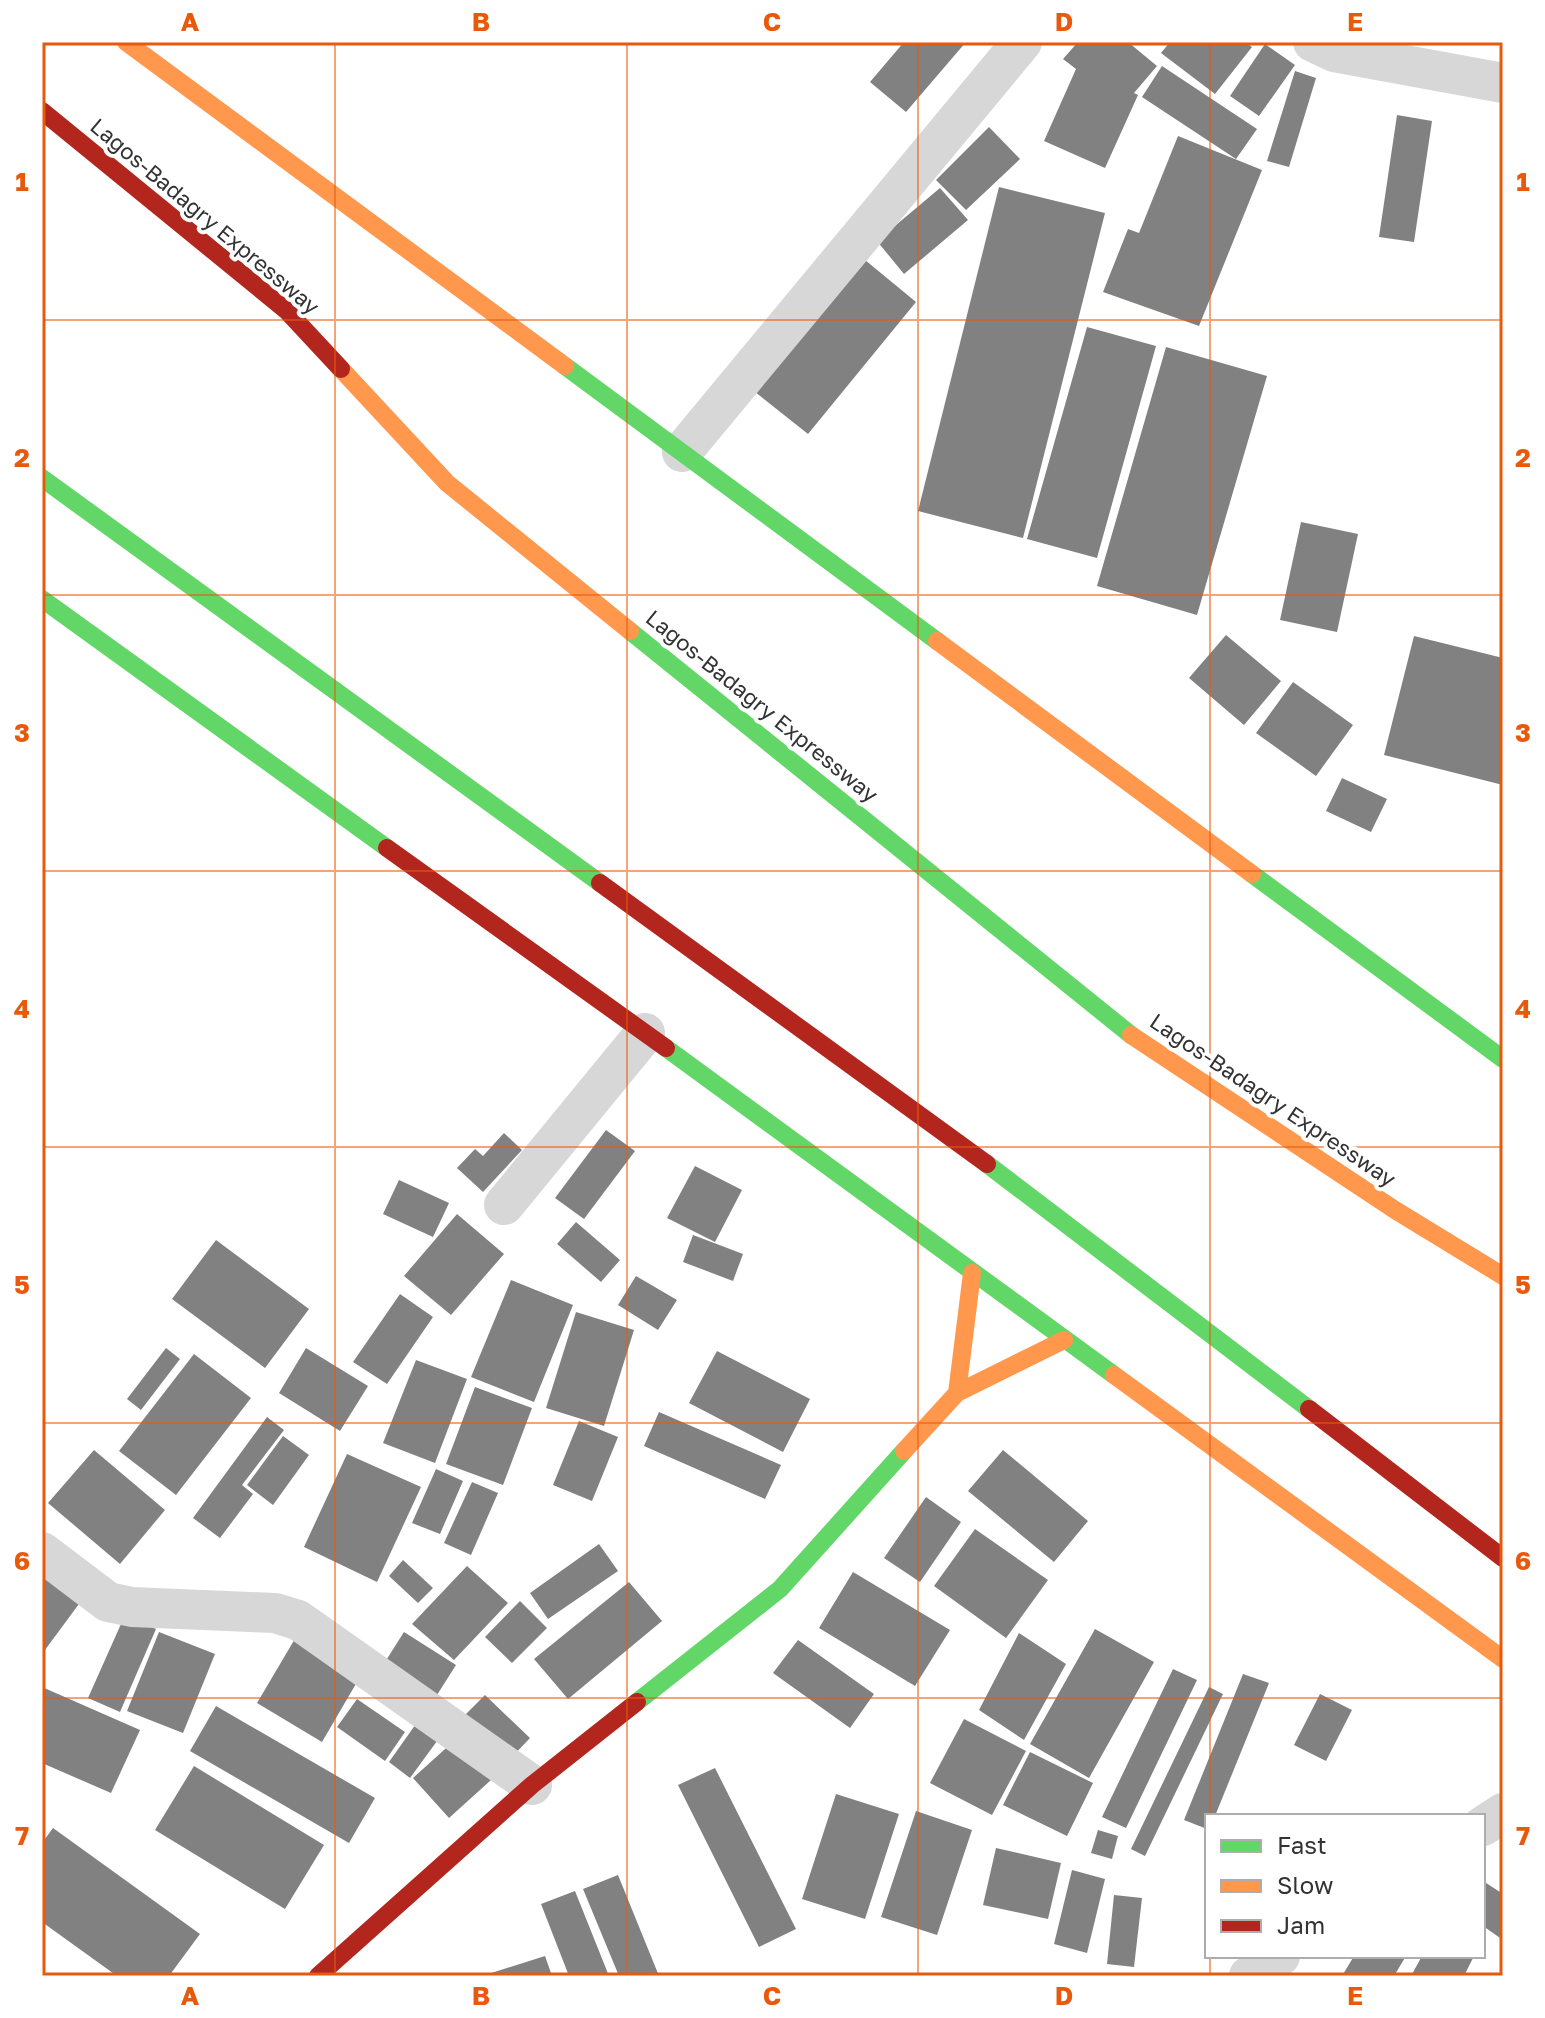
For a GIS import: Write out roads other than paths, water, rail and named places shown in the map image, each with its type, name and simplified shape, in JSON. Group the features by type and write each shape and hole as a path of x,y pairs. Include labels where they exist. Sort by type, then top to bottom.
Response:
{"main road":[{"path":"126,42 1503,1059"},
{"name":"Lagos-Badagry Expressway","path":"42,111 287,311 447,483 1136,1039 1395,1210 1503,1276"},
{"path":"42,478 1043,1205 1503,1558"},
{"path":"42,599 645,1033 1503,1659"},
{"path":"957,1393 972,1273"},
{"path":"318,1976 532,1785 780,1589 957,1393 1064,1340"}],"street":[{"path":"682,452 1022,42"},
{"path":"1313,42 1334,52 1503,83"},
{"path":"504,1205 645,1033"},
{"path":"42,1552 108,1602 132,1607 275,1613 298,1620 532,1785"},
{"path":"1485,1825 1503,1813"},
{"path":"1249,1976 1277,1958"}]}
